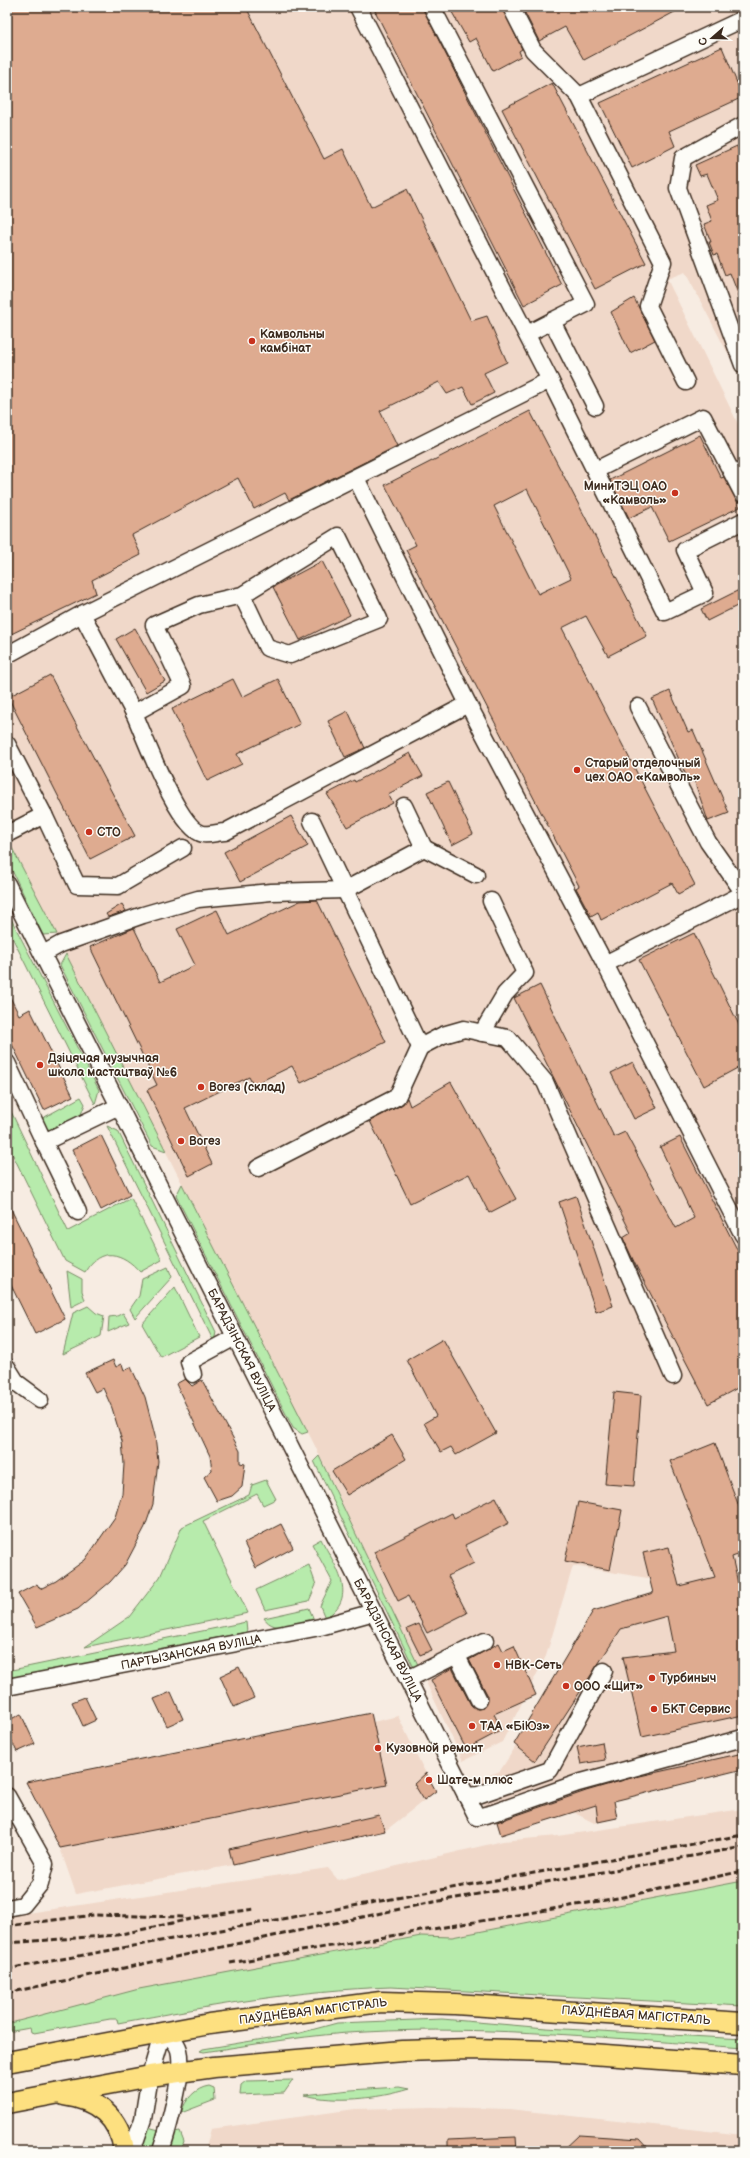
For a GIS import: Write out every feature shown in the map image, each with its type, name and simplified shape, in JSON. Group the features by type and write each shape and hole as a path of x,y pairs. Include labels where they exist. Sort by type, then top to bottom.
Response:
{"main road":[{"name":"ПАЎДНЁВАЯ МАГІСТРАЛЬ","path":"7,2062 163,2032 380,2002 463,2004 743,2023"},
{"path":"7,2103 150,2076 180,2072 340,2056 470,2049 550,2051 743,2064"},
{"path":"50,2095 81,2098 103,2110 118,2127 124,2151"}],"street":[{"path":"358,7 527,334 596,470 665,612 705,593 685,550 743,521"},
{"path":"432,7 586,304 527,334"},
{"path":"511,7 533,50 579,96 663,262 648,306 686,382"},
{"path":"579,96 743,19"},
{"path":"743,125 683,158 678,188 743,365"},
{"path":"552,321 595,406"},
{"path":"7,655 82,614 550,380"},
{"path":"596,470 703,418 743,494"},
{"path":"356,478 468,704 605,964 743,1235"},
{"path":"134,712 183,686 154,624 199,604 242,595 338,536 379,619 290,656 267,648 242,595"},
{"path":"82,614 134,712 177,810 192,827 203,834 225,832 468,704"},
{"path":"605,964 743,893 708,842 638,707"},
{"path":"7,744 44,815 77,885 118,886 183,848"},
{"path":"404,806 424,848 476,875"},
{"path":"7,834 44,815"},
{"path":"312,821 420,1047"},
{"path":"43,954 61,944 143,915 198,899 271,892 345,890 424,848"},
{"name":"БАРАДЗІНСКАЯ ВУЛІЦА","path":"7,884 466,1796 478,1817 494,1813 578,1783 743,1738"},
{"path":"482,1033 505,994 525,973 491,901"},
{"path":"258,1168 397,1097 420,1047 443,1035 464,1030 508,1038 545,1082 673,1376"},
{"path":"7,1063 78,1212"},
{"path":"44,1142 119,1106"},
{"path":"193,1374 189,1362 235,1337"},
{"path":"7,1367 12,1385 40,1400"},
{"name":"ПАРТЫЗАНСКАЯ ВУЛІЦА","path":"7,1687 320,1627 374,1612"},
{"path":"408,1679 486,1642"},
{"path":"457,1656 479,1700"},
{"path":"466,1796 478,1795 550,1770 604,1671"},
{"path":"7,1796 44,1864 40,1884 23,1905 7,1908"},
{"path":"132,2151 143,2119 150,2076 163,2032 176,2044 180,2051 180,2072 161,2151"}],"shaded area":[{"path":"7,7 743,7 743,382 685,272 667,279 743,434 743,1769 615,1801 617,1818 594,1823 573,1812 501,1835 493,1813 484,1807 474,1781 500,1771 516,1746 514,1743 593,1611 674,1587 660,1580 573,1566 546,1656 502,1742 463,1761 316,1448 7,838"},
{"path":"371,1713 373,1722 398,1716 436,1791 385,1831 233,1865 76,1894 60,1848 26,1782"},
{"path":"743,1809 743,1881 452,1937 7,2029 7,1916 328,1868 338,1880 503,1841 557,1836"},
{"path":"432,2107 509,2109 743,2135 743,2151 205,2151 211,2129 355,2109"}],"green space":[{"path":"12,848 57,934 43,935 7,860"},
{"path":"7,911 99,1090 95,1104 7,927"},
{"path":"66,954 166,1151 152,1146 60,965"},
{"path":"81,1097 85,1104 80,1117 53,1131 45,1128 41,1119"},
{"path":"7,1103 68,1231 131,1198 162,1260 140,1272 133,1265 119,1256 105,1255 98,1258 85,1272 65,1261 7,1143"},
{"path":"107,1126 118,1131 216,1332 214,1342"},
{"path":"182,1184 308,1432 302,1434 293,1428 176,1196"},
{"path":"168,1267 172,1277 135,1318 130,1309 139,1296 142,1279"},
{"path":"67,1271 82,1279 82,1291 85,1300 71,1307"},
{"path":"175,1287 199,1337 161,1357 142,1324"},
{"path":"88,1306 96,1313 104,1316 101,1336 63,1354 73,1313"},
{"path":"123,1313 129,1323 108,1332 109,1317 117,1316"},
{"path":"319,1456 419,1667 414,1668 314,1461"},
{"path":"266,1480 276,1499 263,1505 257,1494 203,1521 248,1613 85,1647 129,1617 160,1577 182,1527 249,1495 252,1485"},
{"path":"321,1539 338,1570 343,1591 341,1601 335,1610 325,1618 320,1606 332,1581 312,1544"},
{"path":"309,1565 316,1585 309,1601 265,1610 256,1590"},
{"path":"309,1608 314,1620 294,1625 280,1627 274,1626 264,1618"},
{"path":"246,1622 247,1632 7,1680 7,1671"},
{"path":"743,1881 743,2006 391,1987 288,1995 118,2023 117,2019 110,2019 34,2033 31,2032 30,2028 7,2032 7,2024 139,1989 421,1936 452,1937"},
{"path":"442,2019 546,2028 743,2039 743,2048 554,2034 460,2030 413,2030 346,2033 204,2052 200,2051 203,2049 300,2033 337,2023"},
{"path":"293,2080 284,2093 240,2095 241,2085 246,2081"},
{"path":"209,2086 214,2088 215,2100 181,2113 191,2095 199,2089"},
{"path":"399,2087 409,2089 356,2099 330,2099 304,2095 350,2090"},
{"path":"148,2127 159,2130 153,2151 141,2151"},
{"path":"180,2132 184,2142 181,2151 169,2151 174,2133"}],"building":[{"name":"Камвольны камбінат","path":"7,7 246,7 324,159 343,149 371,207 407,189 471,321 487,316 507,362 484,373 494,393 472,404 463,387 447,394 439,382 380,411 397,446 289,500 285,493 254,509 238,478 132,535 141,555 92,580 96,593 7,636"},
{"path":"373,7 422,7 562,285 524,305"},
{"path":"449,7 502,7 522,49 519,51 521,56 493,71 476,38 469,42"},
{"path":"522,7 684,7 584,60 565,27 539,41"},
{"path":"722,47 743,97 669,131 675,146 632,168 600,103"},
{"path":"552,83 646,263 595,289 502,109"},
{"path":"737,146 743,161 742,304 730,273 725,275 717,254 714,255 709,242 711,242 704,224 712,221 706,205 718,200 707,174 700,176 695,165"},
{"path":"634,298 655,340 630,353 611,312"},
{"name":"Старый отделочный цех ОАО «Камволь»","path":"530,411 647,636 608,656 586,616 562,628 695,885 678,894 672,883 601,920 598,912 591,916 576,888 579,886 406,550 416,545 385,485","holes":["527,489 571,578 538,594 494,506"]},
{"name":"МиниТЭЦ ОАО «Камволь»","path":"700,435 721,478 724,477 740,507 669,541 652,507 629,518 610,480"},
{"path":"322,561 350,615 300,640 273,587"},
{"path":"743,588 743,603 707,621 701,609"},
{"path":"135,628 165,681 146,692 116,639"},
{"path":"50,675 135,836 90,859 8,697"},
{"path":"233,679 242,697 278,679 300,724 237,754 242,764 207,781 172,709"},
{"path":"670,691 688,732 693,730 729,813 708,821 694,780 689,782 652,699"},
{"path":"348,711 365,748 345,757 328,721"},
{"path":"410,753 423,776 388,794 393,803 347,827 327,794 354,780 355,782"},
{"path":"448,782 473,834 452,845 427,792"},
{"path":"291,816 308,846 240,882 224,852"},
{"path":"317,900 386,1042 301,1083 292,1066 253,1085 249,1077 185,1108 212,1164 189,1176 147,1090 157,1085 90,947 134,928 160,982 195,965 177,929 217,910 229,935 300,901"},
{"path":"122,904 126,911 108,917 106,914"},
{"path":"694,933 743,1033 743,1065 704,1086 639,960"},
{"path":"540,985 614,1137 625,1132 676,1228 694,1218 660,1147 680,1137 743,1261 743,1385 708,1404 635,1264 623,1238 631,1233 514,998"},
{"name":"Дзіцячая музычная школа мастацтваў №6","path":"7,991 19,1015 30,1009 73,1096 44,1110 7,1034"},
{"path":"633,1062 657,1108 634,1119 611,1073"},
{"path":"451,1082 516,1199 489,1213 469,1174 410,1203 370,1121 401,1105 407,1098 410,1106"},
{"path":"101,1135 130,1195 101,1210 72,1150"},
{"path":"576,1196 613,1306 596,1312 559,1202"},
{"path":"7,1201 65,1319 35,1334 7,1277"},
{"path":"443,1339 496,1433 456,1455 451,1447 441,1452 424,1423 436,1416 407,1360"},
{"path":"113,1360 116,1367 122,1364 124,1370 131,1367 145,1397 155,1436 158,1461 153,1504 145,1527 125,1565 110,1582 78,1609 37,1627 18,1594 37,1584 40,1589 56,1581 85,1560 115,1517 122,1494 124,1464 122,1441 112,1408 103,1388 95,1392 85,1373"},
{"path":"185,1379 192,1386 202,1380 240,1451 240,1463 245,1464 242,1487 232,1496 217,1501 204,1477 212,1470 210,1456 176,1384"},
{"path":"614,1392 641,1395 634,1486 605,1484"},
{"path":"392,1435 406,1459 347,1495 332,1471"},
{"path":"715,1443 743,1517 743,1553 732,1557 743,1605 743,1715 642,1737 623,1657 674,1651 667,1616 621,1629 535,1761 514,1744 593,1611 653,1593 643,1553 669,1547 679,1586 715,1577 670,1461"},
{"path":"496,1497 509,1523 465,1545 474,1563 448,1576 467,1613 427,1633 408,1596 398,1601 374,1552 452,1513 454,1518"},
{"path":"578,1502 622,1510 610,1570 565,1561"},
{"path":"281,1524 293,1548 256,1568 244,1543"},
{"path":"419,1624 432,1650 420,1655 407,1629"},
{"path":"499,1643 503,1651 514,1646 536,1695 494,1714 502,1730 466,1749 431,1680 452,1668 471,1705 478,1709 484,1708 488,1701 488,1696 469,1660"},
{"path":"239,1667 254,1698 234,1707 220,1676"},
{"path":"171,1692 183,1719 167,1726 154,1699"},
{"path":"85,1697 96,1720 83,1726 72,1702"},
{"path":"371,1713 387,1785 60,1848 26,1782"},
{"path":"21,1714 35,1744 17,1752 7,1731 7,1721"},
{"path":"602,1742 605,1760 581,1764 577,1747"},
{"path":"743,1753 743,1769 614,1801 617,1818 598,1822 596,1805 501,1835 497,1822 586,1791 631,1778"},
{"path":"426,1773 436,1791 424,1800 414,1784"},
{"path":"379,1815 385,1831 233,1865 229,1849"},
{"path":"579,2135 640,2139 651,2151 562,2151"},
{"path":"516,2137 517,2151 448,2151 448,2140"}],"railway":[{"path":"7,1969 743,1835"},
{"path":"7,1993 428,1903 743,1847"},
{"path":"230,1963 618,1898 743,1871"},
{"path":"7,1943 117,1935 200,1917 254,1909"},
{"path":"7,1926 94,1915 184,1917"}],"place":[{"name":"Камвольны камбінат","path":"252,341"},
{"name":"МиниТЭЦ ОАО «Камволь»","path":"675,493"},
{"name":"Старый отделочный цех ОАО «Камволь»","path":"577,770"},
{"name":"СТО","path":"89,832"},
{"name":"Дзіцячая музычная школа мастацтваў №6","path":"40,1065"},
{"name":"Вогез (склад)","path":"201,1087"},
{"name":"Вогез","path":"181,1141"},
{"name":"НВК-Сеть","path":"497,1665"},
{"name":"Турбиныч","path":"652,1678"},
{"name":"ООО «Щит»","path":"566,1686"},
{"name":"БКТ Сервис","path":"654,1709"},
{"name":"ТАА «БіЮз»","path":"472,1726"},
{"name":"Кузовной ремонт","path":"378,1748"},
{"name":"Шате-м плюс","path":"429,1780"}]}
